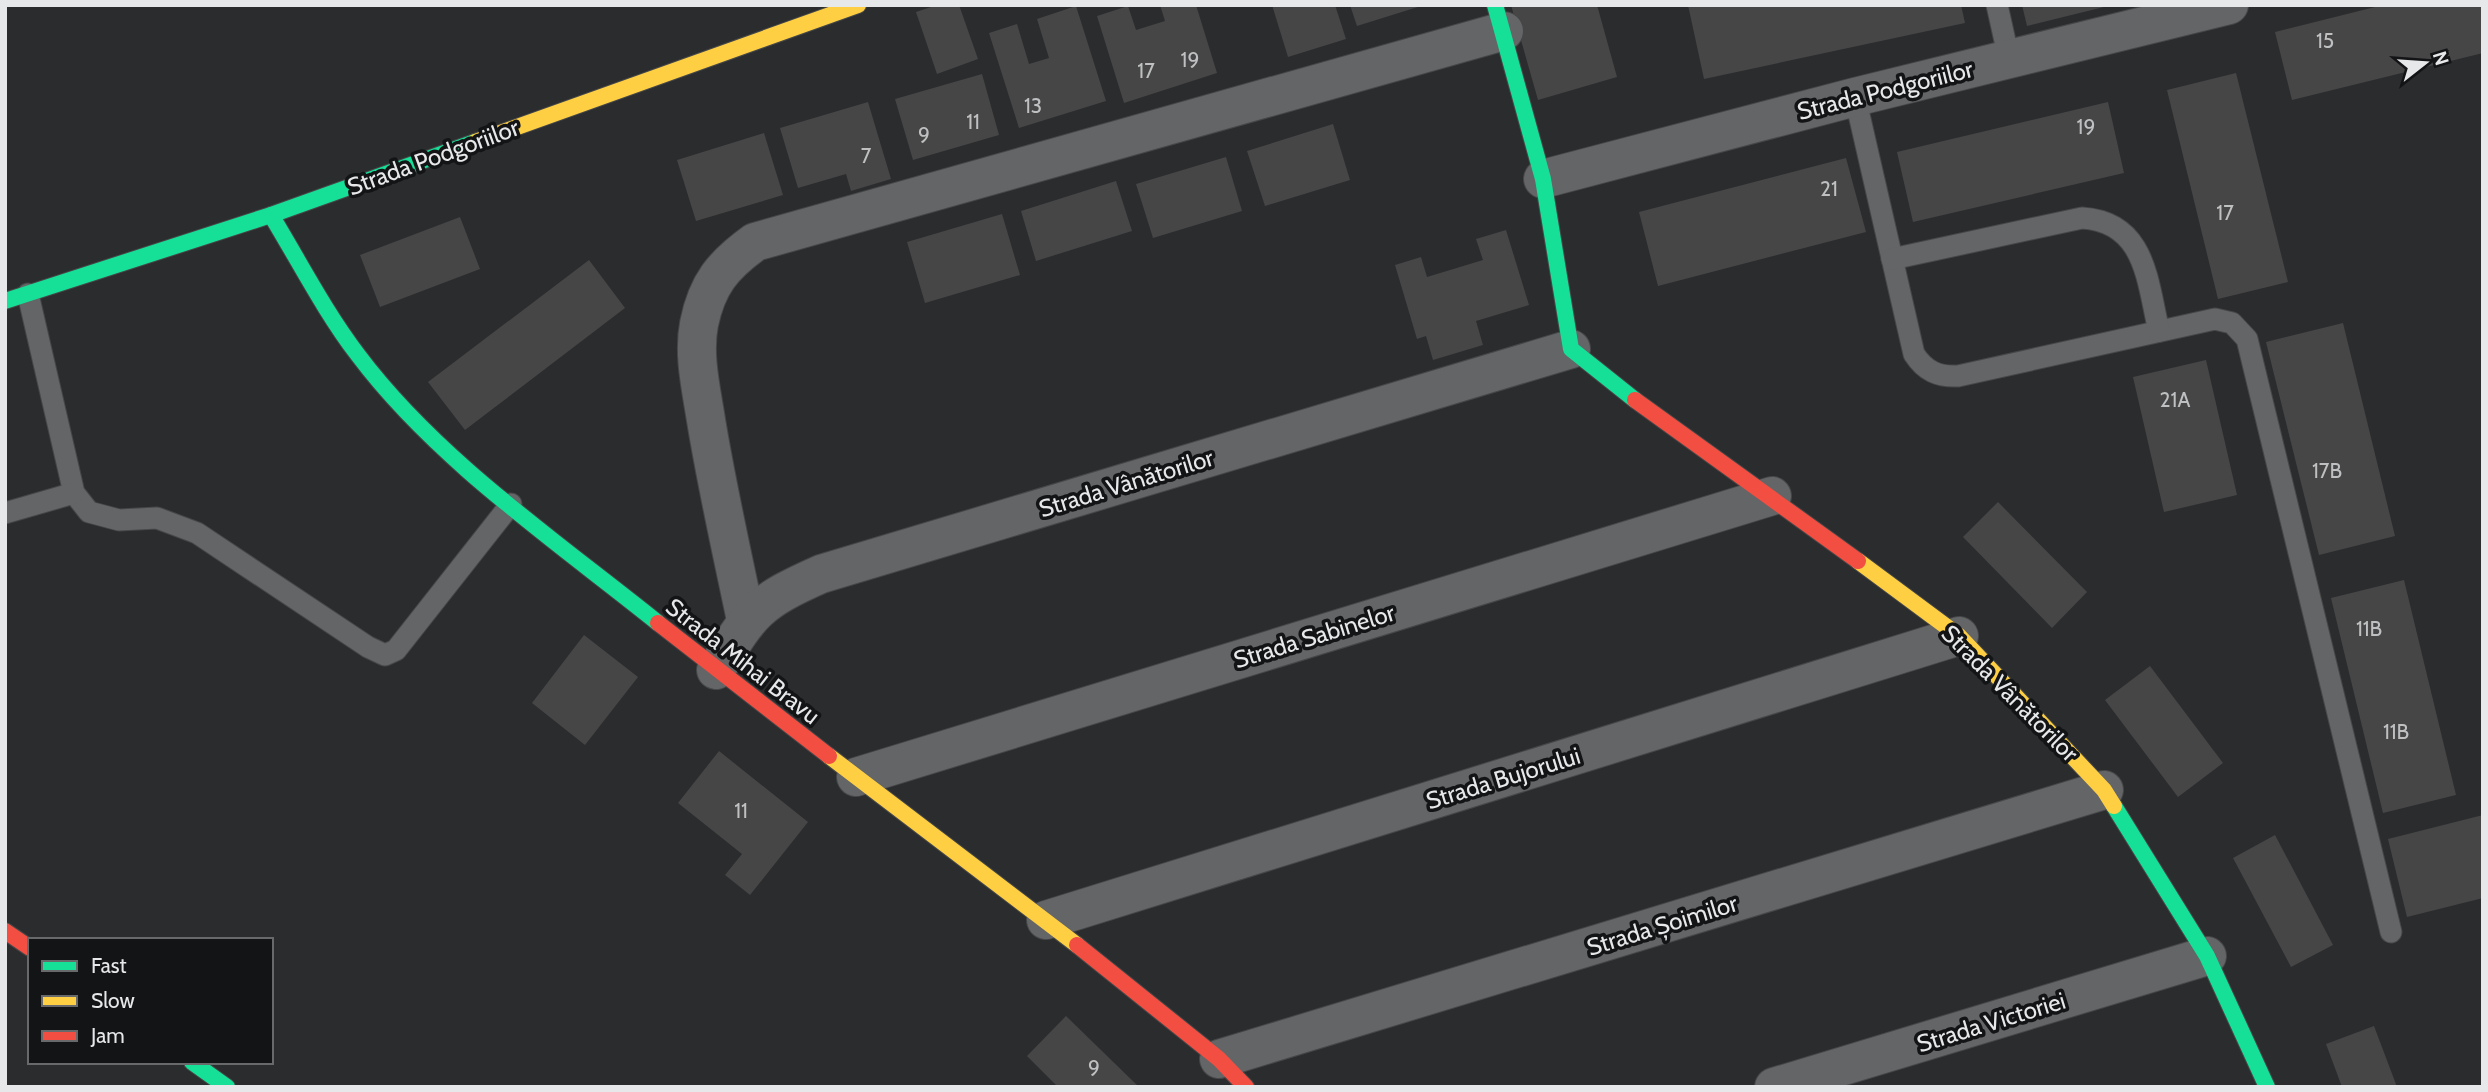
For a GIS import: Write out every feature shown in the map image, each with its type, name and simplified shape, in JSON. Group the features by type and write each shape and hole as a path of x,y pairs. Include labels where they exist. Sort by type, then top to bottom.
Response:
{"street":[{"name":"Strada Podgoriilor","path":"5,301 271,215 858,5"},
{"name":"Strada Podgoriilor","path":"1543,179 1855,97 2229,5"},
{"path":"746,620 715,472 697,363 699,324 708,294 726,263 755,242 1499,18 1543,179 1571,349"},
{"name":"Strada Mihai Bravu","path":"271,215 316,293 357,355 403,408 511,505 716,670 1046,920 1219,1059 1246,1087"},
{"name":"Strada Vânătorilor","path":"716,670 746,620 780,592 821,574 1571,349 1649,411 1772,496 1959,636 2104,790 2207,956 2267,1087"},
{"name":"Strada Sabinelor","path":"856,777 1772,496"},
{"name":"Strada Bujorului","path":"1046,920 1959,636"},
{"name":"Strada Șoimilor","path":"1219,1059 2104,790"},
{"path":"5,931 28,947"},
{"name":"Strada Victoriei","path":"1774,1087 2207,956"},
{"path":"195,1064 227,1087"}],"lane":[{"path":"1997,5 2009,59"},
{"path":"1855,97 1914,354 1925,368 1936,374 1958,376 2215,319 2232,323 2247,339 2392,932"},
{"path":"1892,260 2082,218 2096,219 2121,230 2140,253 2159,331"},
{"path":"28,294 74,493 89,512 119,520 157,518 197,533 368,647 385,655 396,650 511,505"},
{"path":"5,513 74,493"}],"building":[{"path":"937,5 959,5 978,59 937,74 916,12"},
{"path":"1160,5 1196,5 1217,73 1124,103 1097,16 1128,6 1136,30 1165,21"},
{"path":"1272,5 1335,5 1346,39 1288,57"},
{"path":"1350,5 1421,5 1421,6 1357,26"},
{"path":"1511,5 1597,5 1617,77 1538,100"},
{"path":"1688,5 1961,5 1965,23 1704,79"},
{"path":"2022,5 2108,5 2108,6 2027,26"},
{"path":"2383,5 2483,5 2483,53 2292,100 2275,32"},
{"path":"1076,6 1106,101 1019,128 989,33 1017,24 1029,64 1049,58 1037,19"},
{"path":"2236,73 2288,282 2218,299 2167,90"},
{"path":"982,74 999,135 913,160 895,99"},
{"path":"868,102 891,179 851,191 846,174 798,188 780,128"},
{"path":"2108,102 2124,173 1913,222 1897,152"},
{"path":"1333,124 1350,180 1265,206 1247,151"},
{"path":"764,133 783,195 696,221 677,160"},
{"path":"1226,157 1242,211 1153,238 1136,184"},
{"path":"1846,158 1866,232 1658,286 1639,212"},
{"path":"1116,181 1132,231 1036,261 1021,211"},
{"path":"1002,214 1020,275 925,303 907,242"},
{"path":"460,217 480,269 380,307 360,255"},
{"path":"1506,230 1529,305 1476,321 1483,345 1433,360 1426,336 1417,339 1395,265 1421,257 1427,277 1483,260 1476,239"},
{"path":"589,260 625,308 465,430 428,382"},
{"path":"2343,323 2395,536 2319,555 2266,342"},
{"path":"2206,360 2237,495 2164,512 2133,377"},
{"path":"1998,502 2087,592 2052,628 1963,537"},
{"path":"2404,580 2456,795 2383,813 2331,598"},
{"path":"584,635 638,677 585,745 532,703"},
{"path":"2150,666 2223,763 2178,797 2105,700"},
{"path":"719,751 808,822 750,895 725,875 742,854 678,803"},
{"path":"2483,815 2483,898 2407,917 2388,839"},
{"path":"2275,835 2333,945 2291,967 2233,858"},
{"path":"1066,1016 1139,1087 1058,1087 1027,1056"},
{"path":"2374,1026 2397,1087 2342,1087 2326,1044"}],"traffic: fast":[{"path":"1495,5 1543,179 1571,349 1635,400"},
{"path":"5,301 271,215 475,142"},
{"path":"271,215 346,339 389,393 423,429 499,497 658,623"},
{"path":"2114,806 2207,956 2267,1087"},
{"path":"195,1064 227,1087"}],"traffic: slow":[{"path":"475,142 858,5"},
{"path":"1858,561 1959,636 2104,790 2114,806"},
{"path":"829,756 1077,945"}],"traffic: jam":[{"path":"1635,400 1858,561"},
{"path":"658,623 829,756"},
{"path":"5,931 28,947"},
{"path":"1077,945 1219,1059 1246,1087"}]}
